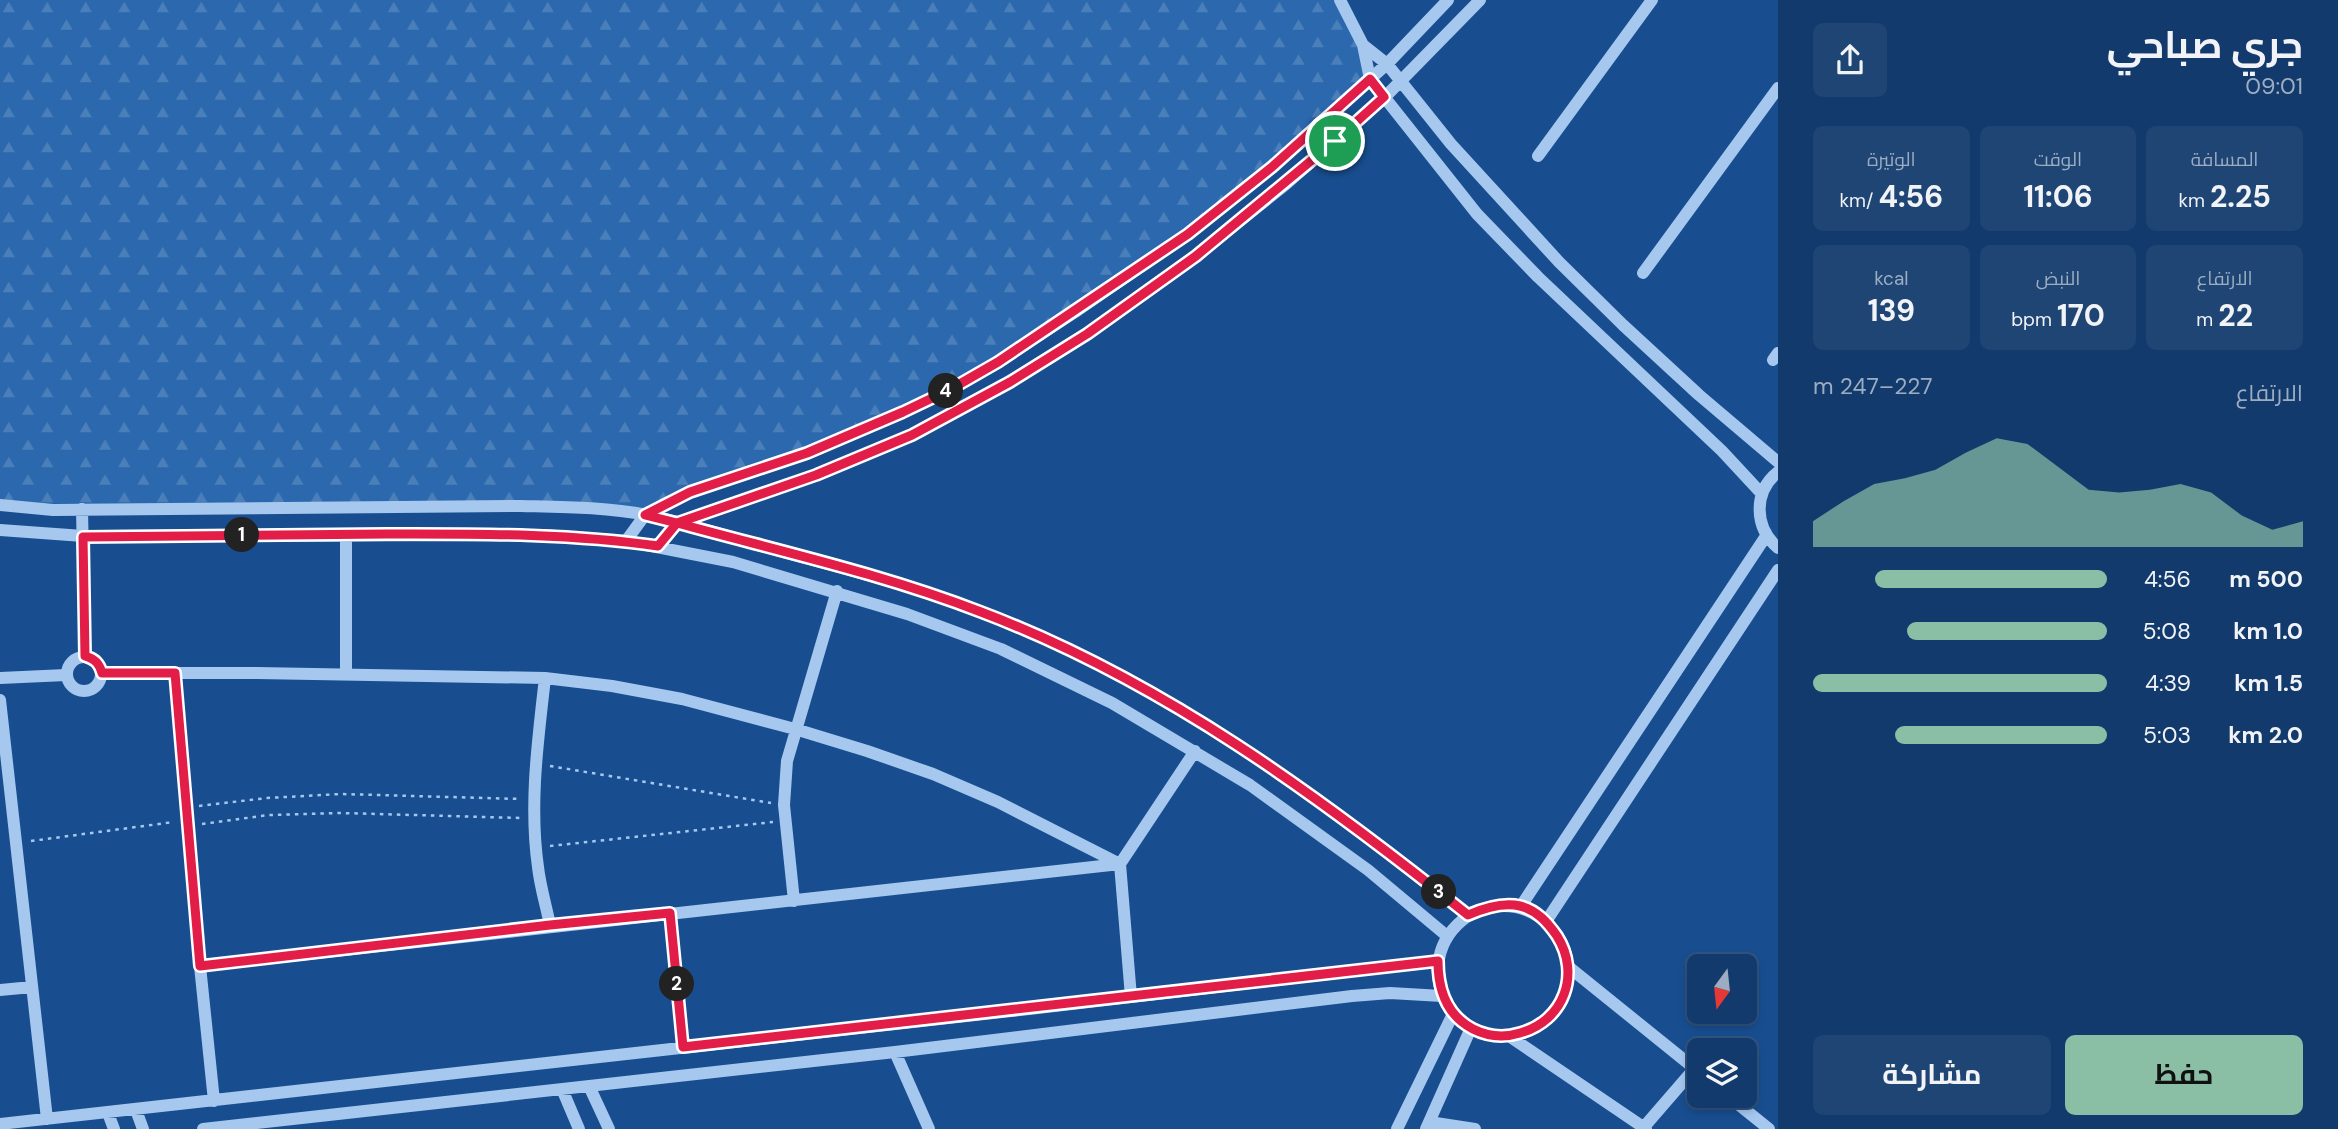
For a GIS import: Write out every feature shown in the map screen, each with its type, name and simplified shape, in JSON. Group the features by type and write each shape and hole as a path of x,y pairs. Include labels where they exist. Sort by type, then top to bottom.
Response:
{"street":[{"path":"1340,0 1363,45 1370,79 1478,214 1538,277 1722,451 1761,493"},
{"path":"626,541 645,515 690,492 807,453 903,412 998,362 1188,234 1272,167 1387,64 1448,0"},
{"path":"658,546 677,523 816,475 912,435 1010,382 1087,334 1196,256 1286,184 1400,82 1480,0"},
{"path":"1538,156 1651,0"},
{"path":"1363,45 1387,64 1496,195 1559,262 1699,395 1778,462"},
{"path":"1643,273 1778,88"},
{"path":"1778,471 1761,493 1758,508 1766,536 1778,548"},
{"path":"0,505 82,509 588,507 645,515 893,582 982,612 1086,659 1197,718 1379,845 1468,915"},
{"path":"82,509 85,656"},
{"path":"0,530 83,537 516,535 626,541 733,562 907,614 1001,649 1112,703 1250,785 1368,870 1447,936"},
{"path":"346,535 346,674"},
{"path":"1521,906 1766,536"},
{"path":"1547,920 1778,570"},
{"path":"794,901 784,806 787,761 837,592"},
{"path":"85,656 100,665 102,673 100,681 89,691 74,688 66,675 68,666 75,658 85,656"},
{"path":"102,673 545,678 612,686 682,699 795,729 933,774 998,802 1120,864"},
{"path":"175,673 214,1101"},
{"path":"0,678 66,675"},
{"path":"545,678 536,764 534,819 538,867 550,925"},
{"path":"0,700 47,1119"},
{"path":"1131,997 1120,864 1195,751"},
{"path":"200,966 550,925 794,901 1120,864"},
{"path":"1521,906 1547,920 1565,950 1570,968 1563,998 1550,1017 1531,1030 1509,1036 1490,1035 1471,1028 1453,1014 1442,996 1438,961 1447,936 1468,915 1486,907 1521,906"},
{"path":"670,913 683,1047"},
{"path":"0,1124 1438,961"},
{"path":"1570,968 1687,1062"},
{"path":"0,990 32,987"},
{"path":"203,1129 895,1052 1352,996 1390,993 1442,996"},
{"path":"1397,1129 1453,1014"},
{"path":"1471,1028 1427,1126 1475,1129"},
{"path":"1509,1036 1645,1128 1687,1081"},
{"path":"895,1052 929,1129"},
{"path":"589,1086 609,1129"},
{"path":"562,1089 579,1129"},
{"path":"1743,1108 1769,1129"},
{"path":"136,1110 143,1129"},
{"path":"108,1113 114,1129"}],"path":[{"path":"536,764 784,806"},
{"path":"15,844 187,818 267,797 341,794 535,799"},
{"path":"187,818 341,813 534,819"},
{"path":"536,848 785,821"}],"green space":[{"path":"0,0 1338,0 1370,79 1188,234 951,389 645,515 394,508 0,503"}],"route":[{"path":"1335,141 1196,256 1087,334 1010,382 912,435 816,475 677,523 658,546 543,535 83,537 85,656 94,659 100,665 102,673 175,673 200,966 670,913 683,1047 1438,961 1442,996 1453,1014 1471,1028 1490,1035 1509,1036 1531,1030 1550,1017 1563,998 1570,968 1565,950 1547,920 1521,906 1486,907 1468,915 1390,853 1197,718 1086,659 982,612 893,582 677,523 645,515 690,492 807,453 903,412 998,362 1188,234 1272,167 1370,79 1384,97 1335,141"}]}
